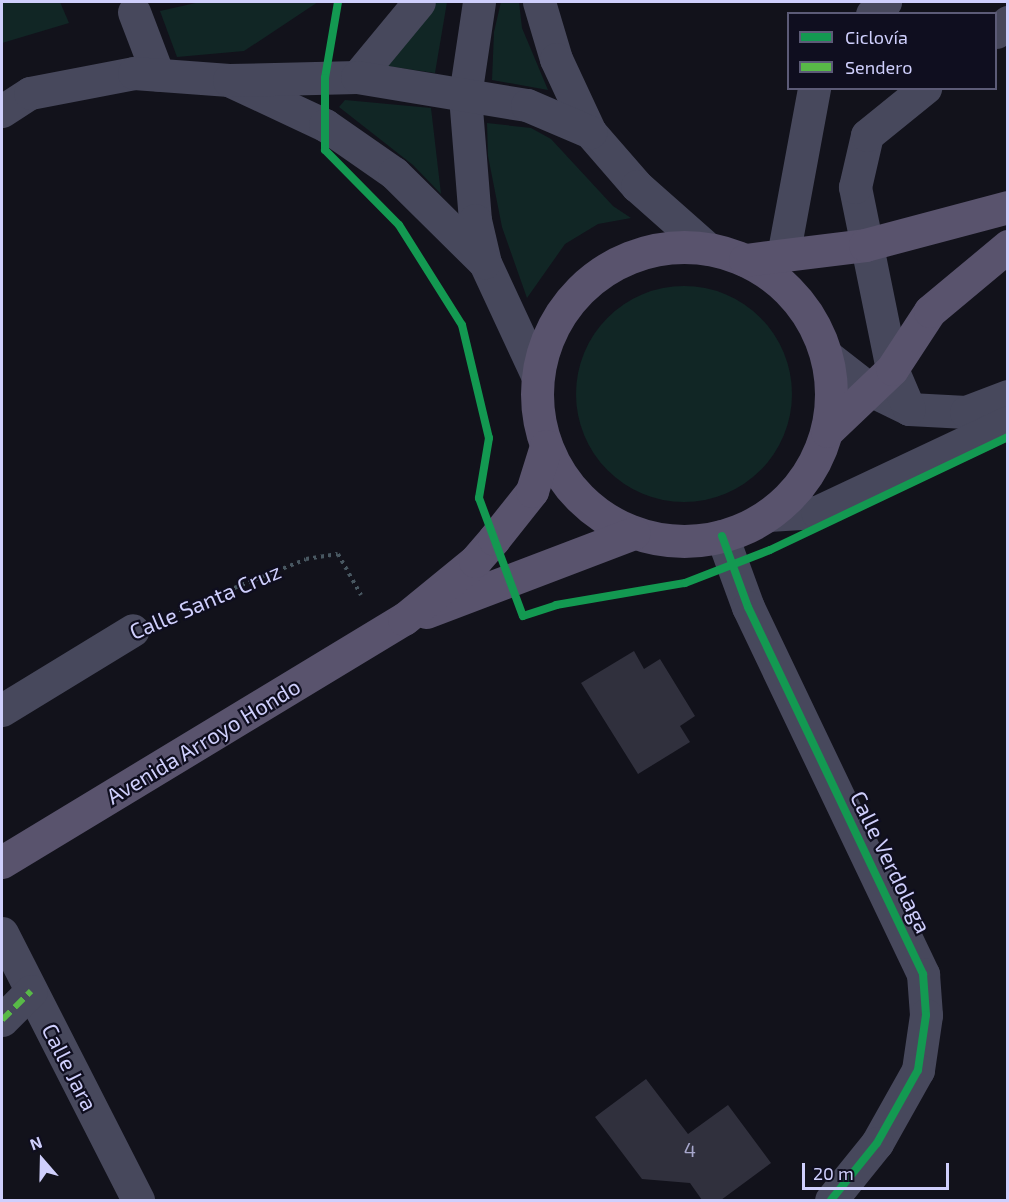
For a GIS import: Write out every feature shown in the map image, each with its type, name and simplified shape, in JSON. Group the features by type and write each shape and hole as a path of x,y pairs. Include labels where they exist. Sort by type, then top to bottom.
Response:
{"main road":[{"path":"745,260 865,245 1008,207"},
{"path":"827,431 882,380 930,311 1008,246"},
{"path":"707,248 745,260 788,291 810,316 827,356 831,390 827,431 814,464 794,492 768,514 722,536 663,540 634,533 580,499 546,446 537,411 537,375 548,338 567,303 595,276 649,252 707,248"},
{"name":"Avenida Arroyo Hondo","path":"2,862 393,626 481,554 532,491 546,446"},
{"name":"Avenida Arroyo Hondo","path":"393,626 634,533"}],"street":[{"path":"357,77 419,2"},
{"path":"479,2 465,96 469,182 485,263 537,375"},
{"path":"539,2 556,59 590,132 637,186 707,248"},
{"path":"134,12 158,75"},
{"path":"2,111 30,93 134,73 229,80 357,77 527,105 590,132"},
{"path":"229,80 325,125 394,173 485,263"},
{"path":"783,255 814,90"},
{"path":"882,380 865,245 855,188 867,135 923,90"},
{"path":"827,356 882,380 909,409 966,412 1008,396"},
{"path":"768,514 817,512 1008,422"},
{"name":"Calle Verdolaga","path":"722,536 748,607 923,974 926,1015 918,1070 877,1143 831,1200"},
{"name":"Calle Santa Cruz","path":"2,710 133,630"},
{"name":"Calle Jara","path":"2,933 138,1200"},
{"path":"2,1020 31,991"}],"green space":[{"path":"2,2 60,2 69,23 2,43"},
{"path":"200,2 318,2 244,51 177,57 160,11"},
{"path":"437,2 447,2 435,73 380,65"},
{"path":"501,2 519,2 522,28 548,90 492,80 494,32"},
{"path":"345,100 431,108 441,194 413,165 339,107"},
{"path":"487,123 531,128 551,139 613,206 631,218 598,224 565,244 527,298 502,227 488,156"},
{"path":"673,286 695,286 715,290 735,298 761,317 784,352 792,383 792,405 784,436 761,471 735,490 715,498 695,502 673,502 653,498 633,490 615,478 600,463 588,445 580,425 576,405 576,383 580,363 588,343 600,325 615,310 633,298 653,290"}],"building":[{"path":"634,651 644,669 660,659 695,716 680,726 690,742 638,774 581,683"},
{"path":"646,1079 688,1134 728,1105 771,1163 721,1200 702,1200 690,1183 642,1179 595,1117"}],"marked path":[{"path":"2,1020 31,991"}],"cycle path":[{"path":"338,2 325,78 325,150 399,225 462,325 489,438 479,498 523,616 556,605 685,583 770,550 1008,437"},
{"path":"722,536 748,607 923,974 926,1015 918,1070 877,1143 831,1200"}]}
